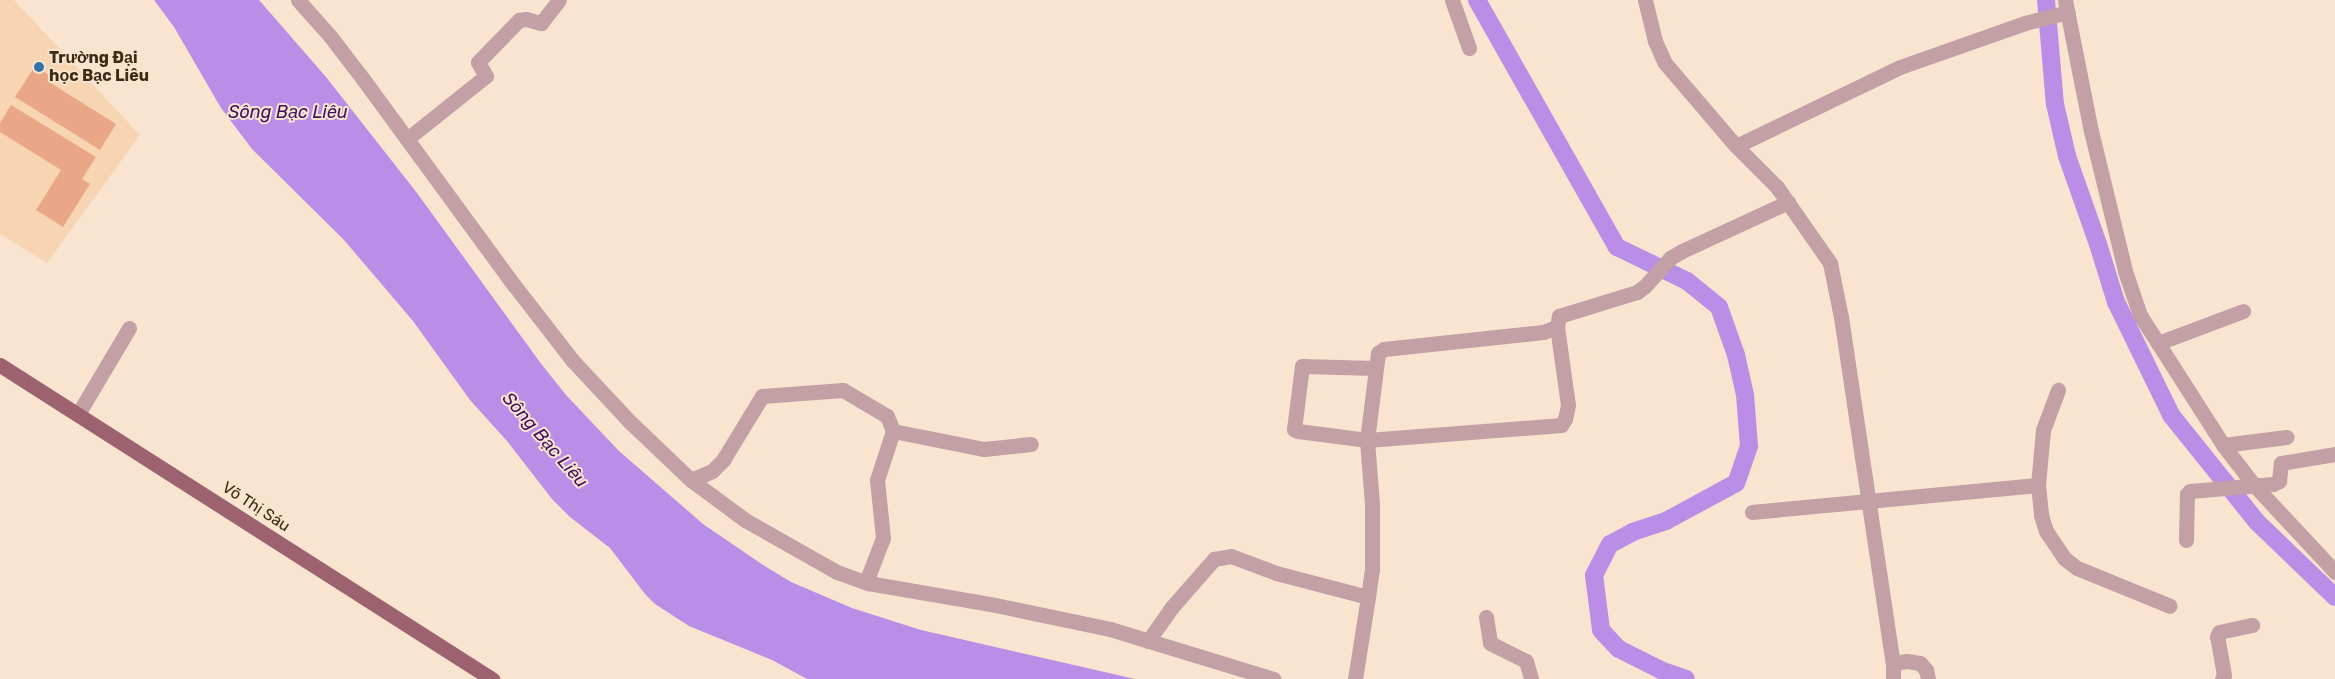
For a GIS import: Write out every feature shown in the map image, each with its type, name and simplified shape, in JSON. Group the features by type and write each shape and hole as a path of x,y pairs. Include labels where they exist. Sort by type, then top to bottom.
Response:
{"main road":[{"name":"Võ Thị Sáu","path":"0,365 492,679"}],"street":[{"path":"298,0 330,36 514,286 573,361 629,421 691,480 745,520 837,572 866,582 1110,629 1274,679"},
{"path":"407,139 486,76 478,62 519,20 526,19 541,23 559,0"},
{"path":"1645,0 1655,41 1664,63 1736,146 1778,187 1830,263 1841,318 1869,501 1893,662 1893,679"},
{"path":"1455,8 1469,48"},
{"path":"1736,146 1900,67 2037,20 2063,9 2125,271 2140,315 2223,446 2254,485 2335,572"},
{"path":"1375,368 1302,366 1294,429 1367,440 1561,425 1567,414 1568,405 1557,327 1559,316 1637,292 1682,250 1788,202"},
{"path":"2158,344 2242,311"},
{"path":"1355,679 1372,570 1372,504 1367,440 1378,353 1384,349 1543,332 1557,327"},
{"path":"78,414 129,328"},
{"path":"691,480 712,471 722,460 762,396 843,390 888,416 893,431 877,480 883,538 866,582"},
{"path":"2058,390 2043,430 2038,485 2041,514 2046,531 2064,558 2077,568 2170,606"},
{"path":"893,431 984,449 1031,444"},
{"path":"2223,446 2286,437"},
{"path":"2186,540 2187,494 2190,491 2277,483 2281,463 2335,454"},
{"path":"1752,512 2038,485"},
{"path":"1148,641 1172,607 1214,559 1224,557 1231,556 1276,573 1368,598"},
{"path":"1486,618 1490,643 1526,661 1531,679"},
{"path":"2222,679 2218,634 2252,625"},
{"path":"1893,662 1907,661 1920,663 1926,670 1928,679"}],"shaded area":[{"name":"Trường Đại học Bạc Liêu","path":"0,0 14,0 140,135 47,263 0,234"}],"water":[{"name":"Sông Bạc Liêu","path":"154,0 259,0 326,77 417,193 539,361 566,395 619,451 703,524 791,582 852,608 921,630 1135,679 807,679 772,660 689,626 655,604 645,594 610,548 570,517 552,499 507,441 470,400 413,321 344,240 252,149 221,108 174,27"}],"building":[{"path":"35,66 52,77 49,82 116,124 100,150 15,97"},
{"path":"11,105 96,157 82,179 90,184 63,227 36,210 61,170 0,132 0,123"}],"waterway":[{"path":"1477,0 1617,247 1687,281 1719,307 1736,355 1745,395 1749,446 1736,483 1666,521 1633,532 1610,544 1594,575 1601,630 1619,649 1663,671 1686,679"},
{"path":"2046,0 2055,104 2067,156 2116,302 2171,415 2257,522 2335,597"}],"place":[{"name":"Trường Đại học Bạc Liêu","path":"39,67"}]}
